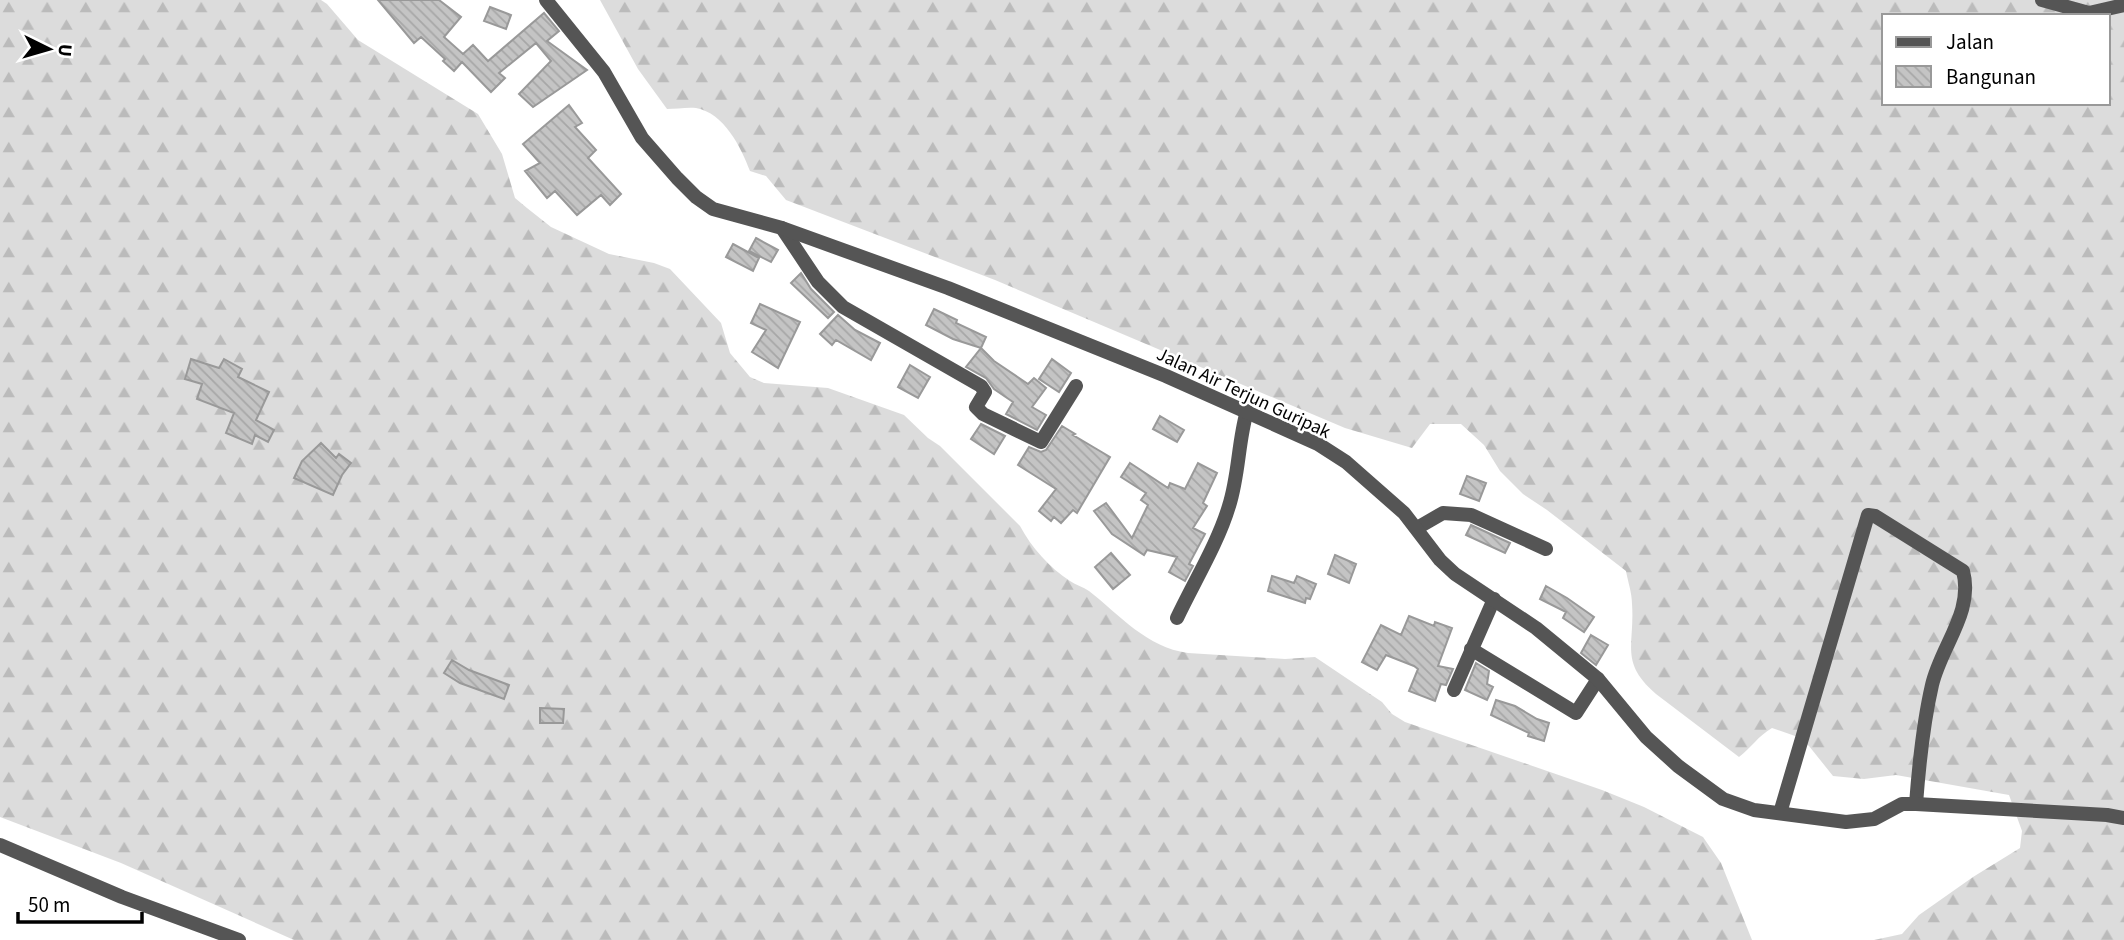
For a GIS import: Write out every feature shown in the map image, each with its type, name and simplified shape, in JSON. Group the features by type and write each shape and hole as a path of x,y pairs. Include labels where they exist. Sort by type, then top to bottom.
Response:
{"street":[{"name":"Jalan Air Terjun Guripak","path":"546,0 604,72 642,138 682,183 713,209 782,228 948,288 1247,411 1318,444 1379,489 1417,528 1440,560 1455,574 1536,628 1598,680 1646,737 1678,766 1723,799 1741,806 1836,822 1874,819 1902,804 1916,804"},
{"path":"2042,0 2089,13 2124,5"},
{"path":"782,228 818,282 843,307 981,386 985,392 976,407 983,414 1041,442 1076,386"},
{"path":"1177,618 1226,518 1247,411"},
{"path":"1417,528 1443,513 1471,514 1546,549"},
{"path":"1780,813 1868,515 1875,516 1963,571 1966,585 1960,618 1940,659 1933,682 1920,755 1916,804 2124,818"},
{"path":"1454,690 1494,600"},
{"path":"1471,649 1576,713 1598,680"},
{"path":"0,845 122,897 239,940"}],"green space":[{"path":"0,0 321,0 358,40 478,114 502,154 515,198 551,227 609,254 670,269 721,323 730,353 750,377 764,383 828,388 904,415 940,446 1020,526 1035,549 1055,570 1089,591 1135,629 1159,644 1188,653 1285,659 1315,657 1382,702 1392,714 1405,722 1602,790 1644,807 1703,837 1721,863 1752,940 294,940 121,863 0,817"},
{"path":"600,0 2124,0 2124,940 1874,940 1902,934 1919,915 2020,848 2022,831 2009,795 1896,775 1864,779 1833,776 1809,746 1798,737 1772,728 1739,757 1656,694 1637,672 1631,652 1632,600 1626,571 1523,494 1500,471 1484,445 1461,424 1430,424 1412,448 1345,428 995,280 786,200 766,176 750,171 730,132 715,117 696,108 667,109 638,69"}],"building":[{"path":"378,0 439,0 461,17 444,37 463,54 473,45 488,61 544,13 559,31 547,41 587,70 533,107 519,94 551,61 536,43 499,73 505,78 491,92 462,62 454,71 421,37 414,43"},
{"path":"490,7 511,15 506,29 484,21"},
{"path":"569,105 582,123 575,127 596,150 588,158 621,194 610,205 601,195 577,215 555,191 547,198 525,171 540,163 523,144"},
{"path":"756,238 778,250 771,262 749,251"},
{"path":"733,244 759,258 753,271 726,257"},
{"path":"801,273 811,289 834,312 828,318 791,283"},
{"path":"760,304 800,322 778,368 752,352 766,330 751,323"},
{"path":"934,309 986,337 981,348 953,339 926,325"},
{"path":"838,315 855,330 880,343 871,360 836,340 832,345 820,334"},
{"path":"981,348 994,361 1028,384 1034,378 1046,388 1032,407 1046,415 1037,430 1006,414 1013,402 994,389 986,378 966,367"},
{"path":"191,359 219,368 224,359 242,369 238,377 269,392 256,420 274,430 268,442 255,435 252,444 226,433 234,413 197,399 202,384 185,379"},
{"path":"1052,359 1071,373 1059,392 1039,379"},
{"path":"910,365 930,377 918,398 898,387"},
{"path":"1160,416 1184,430 1177,442 1153,429"},
{"path":"981,424 1005,436 994,454 971,439"},
{"path":"1062,426 1110,457 1077,513 1073,510 1061,523 1054,517 1051,521 1039,511 1056,489 1018,465 1029,447 1041,452 1046,450"},
{"path":"321,443 336,458 339,454 351,463 333,495 294,478 302,461"},
{"path":"1130,463 1168,488 1170,483 1185,489 1198,463 1217,473 1203,503 1207,506 1193,528 1205,534 1189,564 1193,566 1185,581 1169,572 1177,557 1147,550 1144,555 1112,534 1094,511 1106,503 1132,538 1148,505 1141,500 1146,493 1121,477"},
{"path":"1467,476 1486,483 1479,501 1460,494"},
{"path":"1471,525 1510,543 1505,553 1466,535"},
{"path":"1111,553 1130,575 1113,589 1095,567"},
{"path":"1335,555 1356,564 1349,583 1328,574"},
{"path":"1272,576 1294,583 1297,576 1316,584 1310,599 1306,598 1305,603 1268,591"},
{"path":"1546,586 1594,617 1584,632 1563,618 1566,612 1540,599"},
{"path":"1409,616 1434,626 1435,622 1452,628 1438,666 1453,669 1446,685 1441,684 1435,701 1409,691 1418,669 1414,666 1386,655 1377,670 1362,662 1381,625 1401,635"},
{"path":"1591,635 1608,645 1596,665 1581,653"},
{"path":"452,660 469,670 509,685 504,699 460,683 444,673"},
{"path":"1476,663 1489,671 1487,684 1493,687 1487,700 1465,690"},
{"path":"1496,700 1549,723 1544,741 1528,736 1529,733 1491,715"},
{"path":"540,708 564,709 563,723 540,723"}]}
